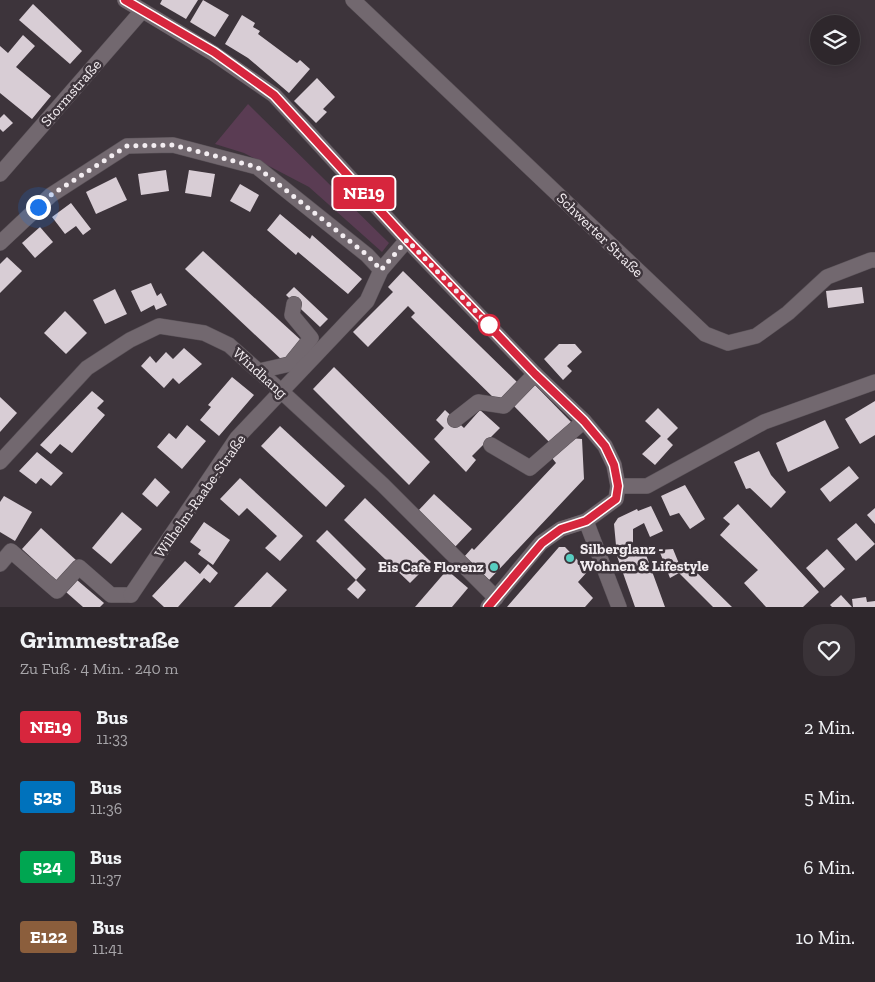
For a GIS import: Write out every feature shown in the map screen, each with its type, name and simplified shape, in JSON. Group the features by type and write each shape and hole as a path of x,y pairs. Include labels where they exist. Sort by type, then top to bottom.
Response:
{"street":[{"path":"125,0 142,12 214,52 274,95 407,240 535,374 584,421 605,446 614,465 618,486 616,499 586,521 561,529 542,543 492,602"},
{"name":"Schwerter Straße","path":"353,0 705,334 728,343 756,336 788,313 827,277 875,260"},
{"name":"Stormstraße","path":"0,174 142,12"},
{"path":"0,243 51,195 127,146 173,145 257,167 367,255 381,270"},
{"name":"Wilhelm-Raabe-Straße","path":"134,601 237,438 367,301 381,270 407,240"},
{"path":"259,371 290,364 311,338 292,315 294,304"},
{"name":"Windhang","path":"0,462 87,368 130,340 159,326 204,333 229,345 383,485 492,602"},
{"path":"455,420 478,402 504,406 535,374"},
{"path":"618,486 647,486 764,422 875,382"},
{"path":"491,445 530,468 584,421"},
{"path":"586,521 619,607"},
{"path":"0,564 11,551 57,591 79,567 111,595 134,601"}],"shaded area":[{"path":"248,104 389,243 382,252 309,187 244,153 215,144"}],"building":[{"path":"162,0 198,0 186,19 160,4"},
{"path":"203,0 229,15 215,37 190,22"},
{"path":"33,4 82,51 70,64 19,20"},
{"path":"242,15 255,23 253,27 260,31 258,34 297,63 300,60 310,69 289,93 248,58 225,44"},
{"path":"23,35 35,46 16,67 51,96 32,119 0,93 0,46 8,53"},
{"path":"317,78 335,97 323,109 327,112 316,123 294,101"},
{"path":"4,114 13,123 3,132 0,129 0,118"},
{"path":"166,170 169,191 141,195 138,174"},
{"path":"189,170 215,174 211,197 185,193"},
{"path":"116,177 127,200 96,214 86,192"},
{"path":"240,184 259,195 250,212 230,201"},
{"path":"71,203 91,229 83,235 76,226 65,234 52,217"},
{"path":"280,214 310,239 312,235 362,279 348,294 298,252 296,255 267,230"},
{"path":"40,227 53,242 35,258 22,243"},
{"path":"203,251 302,341 283,361 185,269"},
{"path":"7,257 22,271 0,293 0,264"},
{"path":"403,271 518,383 499,403 411,317 415,313 408,306 368,347 353,332 393,292 388,287"},
{"path":"151,283 157,296 161,293 167,305 156,310 154,305 141,312 131,291"},
{"path":"294,287 328,319 320,327 286,295"},
{"path":"862,287 864,303 828,308 826,291"},
{"path":"115,289 127,314 105,324 93,300"},
{"path":"65,311 87,333 66,354 44,333"},
{"path":"559,344 575,344 582,352 567,366 572,371 563,380 544,359"},
{"path":"184,348 202,364 179,384 173,378 164,388 141,366 150,356 156,363 166,352 173,359"},
{"path":"334,367 430,462 409,485 313,389"},
{"path":"232,377 254,395 219,436 200,420 211,407 208,405"},
{"path":"534,384 572,423 551,444 513,405"},
{"path":"92,391 104,401 97,408 105,415 72,453 60,444 51,454 40,445"},
{"path":"0,397 17,413 0,432"},
{"path":"875,401 875,435 860,444 845,419"},
{"path":"658,408 678,428 667,439 673,445 655,465 642,454 661,436 645,421"},
{"path":"445,410 464,428 480,410 500,428 472,456 476,460 466,472 434,439 444,428 436,420"},
{"path":"825,420 839,448 788,472 776,443"},
{"path":"187,425 206,441 182,469 157,447 169,433 176,439"},
{"path":"280,426 345,486 326,507 261,446"},
{"path":"570,438 582,439 584,479 489,580 464,557 472,548 474,550 556,463 552,458"},
{"path":"759,451 771,475 786,492 771,508 750,488 746,489 734,462"},
{"path":"37,452 63,473 51,486 41,478 36,484 19,471"},
{"path":"849,466 859,478 830,502 820,489"},
{"path":"155,478 170,492 157,507 142,494"},
{"path":"240,478 303,536 280,561 265,548 277,536 247,508 239,516 220,499"},
{"path":"685,485 705,519 690,529 679,513 670,516 661,496"},
{"path":"434,494 472,529 454,548 417,512"},
{"path":"4,496 32,512 15,541 0,532 0,502"},
{"path":"365,498 431,562 410,583 344,520"},
{"path":"738,504 819,592 803,607 766,607 744,583 758,570 720,535 730,524 723,518"},
{"path":"651,506 663,531 650,537 644,523 633,529 633,554 645,552 665,607 635,607 617,556 614,524 618,518 637,509 638,511"},
{"path":"875,508 875,524 867,515"},
{"path":"122,512 142,529 111,564 92,548"},
{"path":"204,522 230,540 213,565 198,554 201,550 190,542"},
{"path":"856,523 875,544 856,561 837,539"},
{"path":"41,528 77,561 58,582 22,549"},
{"path":"327,530 366,569 356,580 316,541"},
{"path":"559,547 565,547 588,571 578,582 593,598 585,607 507,607"},
{"path":"673,549 682,571 689,565 732,607 713,607 679,573 670,578 659,550"},
{"path":"827,549 845,569 824,588 806,568"},
{"path":"185,561 200,574 208,564 218,573 210,583 204,578 178,607 164,607 152,596"},
{"path":"447,570 468,588 452,607 415,607"},
{"path":"267,572 287,590 271,607 234,607"},
{"path":"77,580 104,603 100,607 83,607 66,592"},
{"path":"356,580 366,590 358,599 347,589"},
{"path":"841,595 852,607 832,607 830,605"},
{"path":"866,597 867,602 875,601 875,607 853,607 852,599"}],"bus line":[{"name":"NE19","path":"125,0 142,12 214,52 274,95 407,240 535,374 584,421 605,446 614,465 618,486 616,499 586,521 561,529 542,543 488,607"}],"place":[{"name":"Silberglanz - Wohnen & Lifestyle","path":"570,558"},
{"name":"Eis Cafe Florenz","path":"494,567"}],"route":[{"path":"38,207 51,195 127,146 173,145 257,167 367,255 381,270 407,240 489,325"}]}
